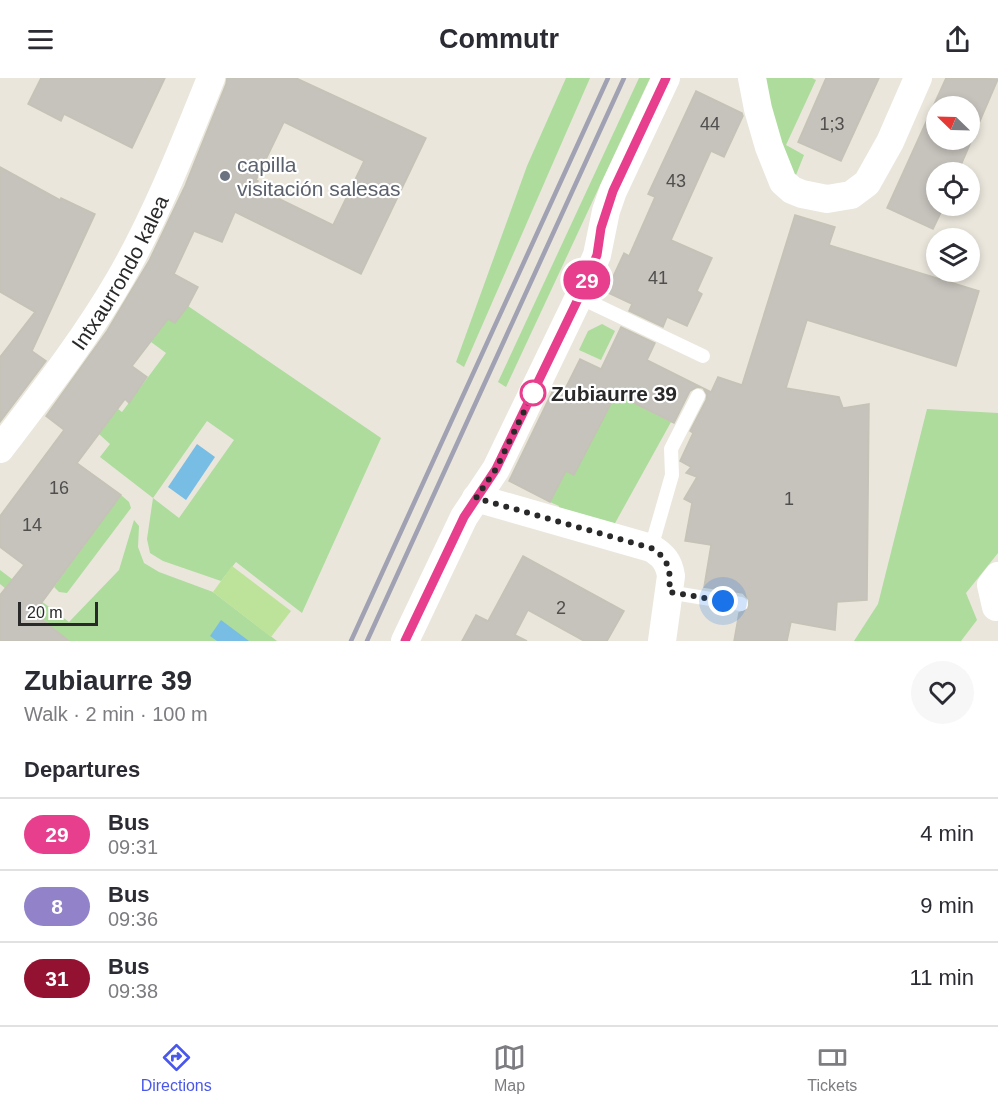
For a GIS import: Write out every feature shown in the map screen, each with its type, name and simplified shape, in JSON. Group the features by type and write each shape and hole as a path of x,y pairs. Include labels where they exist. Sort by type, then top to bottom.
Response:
{"street":[{"name":"Intxaurrondo kalea","path":"0,449 62,366 121,278 177,162 211,78"},
{"path":"405,641 454,537 496,469 579,297 597,255 601,228 613,191 666,78"},
{"path":"752,78 769,147 783,182 792,190 802,194 826,199 851,195 867,183 890,142 918,78"},
{"path":"476,498 651,548 665,558 671,576 662,641"},
{"path":"996,607 991,585 998,576"}],"lane":[{"path":"579,297 703,356"},
{"path":"651,548 672,475 671,449 698,396"},
{"path":"669,592 741,604"}],"green space":[{"path":"566,78 590,78 464,367 456,362 527,166"},
{"path":"639,78 650,78 506,387 498,382"},
{"path":"759,78 812,78 816,80 786,145 804,155 794,180"},
{"path":"188,306 381,438 302,613 236,562 221,581 163,561 150,553 147,539 153,498 100,457 110,444 99,434 118,409 122,412 166,353 151,342 168,319 175,323","holes":["207,421 234,440 179,518 153,498"]},
{"path":"602,324 615,331 601,360 579,350 588,331"},
{"path":"621,383 626,399 671,422 614,525 558,509 559,506 550,502 566,471 574,475 592,439 593,408 606,414"},
{"path":"927,409 998,413 998,553 966,593 977,620 961,641 854,641 878,604"},
{"path":"121,495 129,502 131,508 67,593 59,592 54,587"},
{"path":"134,520 139,526 138,547 144,563 159,572 213,592 277,641 69,641 0,584 0,570 69,622 119,570"},
{"path":"232,566 291,611 271,637 213,592"}],"water":[{"path":"197,444 215,457 186,500 168,487"},
{"path":"221,620 249,641 217,641 210,636"}],"building":[{"path":"41,78 165,78 132,148 64,114 61,121 28,104"},
{"path":"227,78 296,78 426,138 361,274 235,212 222,242 194,231 174,274 198,287 188,306 175,323 168,319 132,366 147,377 129,403 125,399 77,463 121,495 34,613 69,641 0,641 0,595 24,565 0,547 0,516 64,430 46,416 107,331 149,261 185,186","holes":["284,122 364,161 333,225 255,187 258,181 256,180"]},
{"path":"826,78 879,78 841,161 798,142"},
{"path":"946,78 998,79 980,121 980,96 938,96"},
{"path":"696,91 742,113 743,116 724,157 711,151 671,240 712,258 697,291 702,294 687,326 667,317 663,327 629,311 632,304 606,292 624,253 629,256 655,197 648,194"},
{"path":"926,122 926,150 967,150 962,162 926,162 926,216 939,216 933,228 887,208"},
{"path":"0,167 60,200 61,198 95,214 32,351 46,361 0,422 0,357 35,312 0,292"},
{"path":"795,215 835,227 829,245 926,275 926,282 950,282 979,291 956,366 807,320 786,388 839,397 843,408 869,404 867,600 837,602 835,630 791,622 787,641 734,641 739,613 748,609 749,600 743,593 704,587 711,545 685,541 692,503 684,499 697,477 686,473 691,467 680,461 693,433 690,431 707,395 703,388 711,392 718,377 742,385"},
{"path":"621,327 655,343 647,360 703,388 697,387 690,391 674,423 616,394 574,475 566,471 550,502 509,481 554,388 563,393 580,359 601,369"},
{"path":"523,556 624,611 607,641 584,641 528,610 515,635 527,641 462,641 476,615 488,621"}],"railway":[{"path":"351,641 608,78"},
{"path":"367,641 624,78"}],"bus line":[{"name":"29","path":"405,641 464,517 496,469 591,272 597,255 601,228 613,191 666,78"}],"place":[{"name":"capilla visitación salesas","path":"225,176"},
{"name":"Zubiaurre 39","path":"533,393"}],"route":[{"path":"533,393 496,469 476,498 651,548 665,558 669,566 671,576 669,592 723,601"}]}
